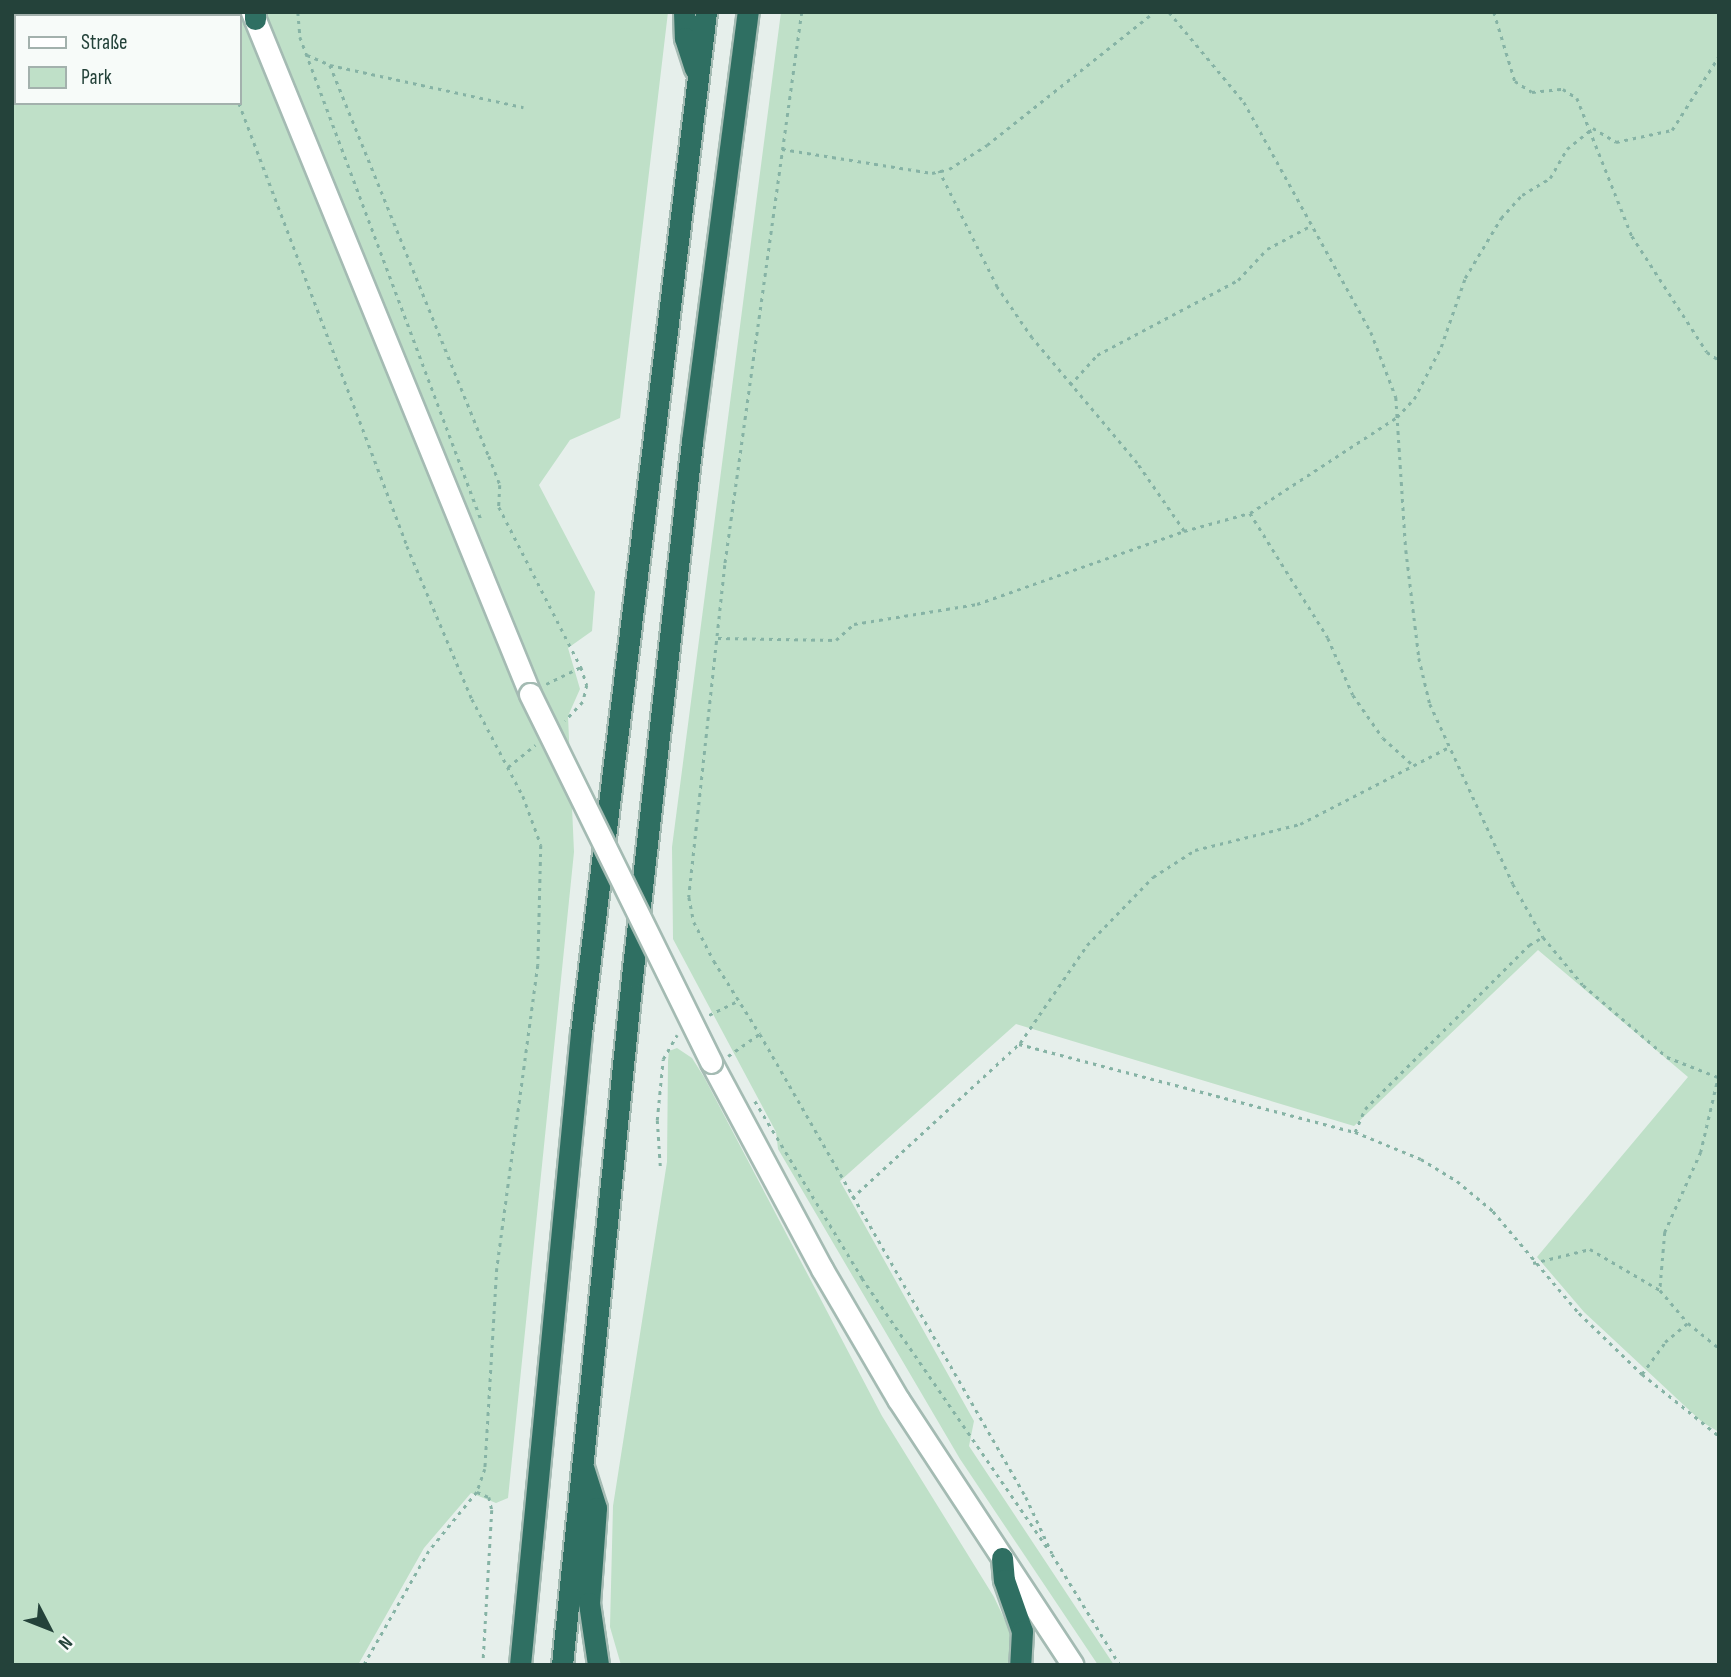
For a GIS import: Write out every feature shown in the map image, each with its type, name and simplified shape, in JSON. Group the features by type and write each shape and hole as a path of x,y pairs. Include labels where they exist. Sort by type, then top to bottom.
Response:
{"highway":[{"path":"684,12 685,38 697,75"},
{"path":"520,1665 581,1033 706,12"},
{"path":"562,1665 580,1459 692,441 748,12"},
{"path":"580,1459 596,1508 589,1603 598,1665"},
{"path":"1002,1558 1004,1580 1022,1631 1020,1665"}],"main road":[{"path":"254,15 537,691 857,1328 1073,1665"}],"path":[{"path":"298,12 307,55 485,530"},
{"path":"802,12 781,149 717,638 689,897 694,922 1026,1497 1052,1553"},
{"path":"781,149 940,171 987,145 1154,12"},
{"path":"1169,12 1244,102 1371,332 1396,397 1401,504 1419,658 1430,704 1448,747 1543,937 1583,985 1667,1057 1718,1076 1717,1103 1697,1164 1665,1232 1660,1290"},
{"path":"1494,12 1515,81 1532,92 1563,89 1577,98 1593,128 1632,236 1707,352 1719,360"},
{"path":"307,55 330,65 523,107"},
{"path":"1593,128 1616,142 1672,130 1719,56"},
{"path":"330,65 489,456 500,485 499,507 581,667 587,685 583,702 561,725"},
{"path":"240,105 407,546 472,699 508,767 541,845 542,889 538,964 497,1268 485,1469 477,1492 429,1551 364,1665"},
{"path":"717,638 836,640 854,624 977,604 1184,531 1250,513 1397,417 1414,398 1441,347 1465,278 1500,218 1522,195 1550,178 1567,149 1593,128"},
{"path":"940,171 997,287 1070,385 1137,463 1184,531"},
{"path":"1070,385 1097,355 1238,280 1267,249 1312,225"},
{"path":"1250,513 1328,638 1353,695 1383,738 1413,766"},
{"path":"550,682 581,667"},
{"path":"537,691 539,673"},
{"path":"508,767 538,742"},
{"path":"852,1198 1019,1044 1087,945 1153,877 1195,850 1300,824 1448,747"},
{"path":"1355,1132 1365,1109 1529,945 1543,937"},
{"path":"706,1016 738,1001"},
{"path":"660,1166 657,1120 663,1059 667,1046 685,1030"},
{"path":"719,1057 729,1056 760,1034"},
{"path":"1019,1044 1355,1132 1421,1159 1457,1181 1493,1211 1533,1263 1642,1374 1719,1436"},
{"path":"750,1092 862,1278 1052,1553 1120,1665"},
{"path":"1533,1263 1590,1249 1660,1290 1688,1323 1719,1348"},
{"path":"1642,1374 1665,1342 1688,1323"},
{"path":"477,1492 489,1497 492,1510 482,1665"}],"green space":[{"path":"12,12 668,12 620,418 570,440 539,485 595,592 592,631 568,648 580,689 568,716 574,852 508,1498 496,1503 471,1493 424,1548 358,1665 12,1665"},
{"path":"781,12 1719,12 1719,1432 1702,1422 1584,1312 1537,1257 1688,1077 1538,950 1354,1126 1016,1024 840,1181 974,1421 969,1446 1114,1665 1098,1665 960,1459 778,1149 776,1132 673,939 672,847"},
{"path":"677,1048 692,1058 704,1077 882,1416 994,1597 1011,1633 1008,1665 621,1665 610,1627 613,1506 667,1162 669,1051"}]}
